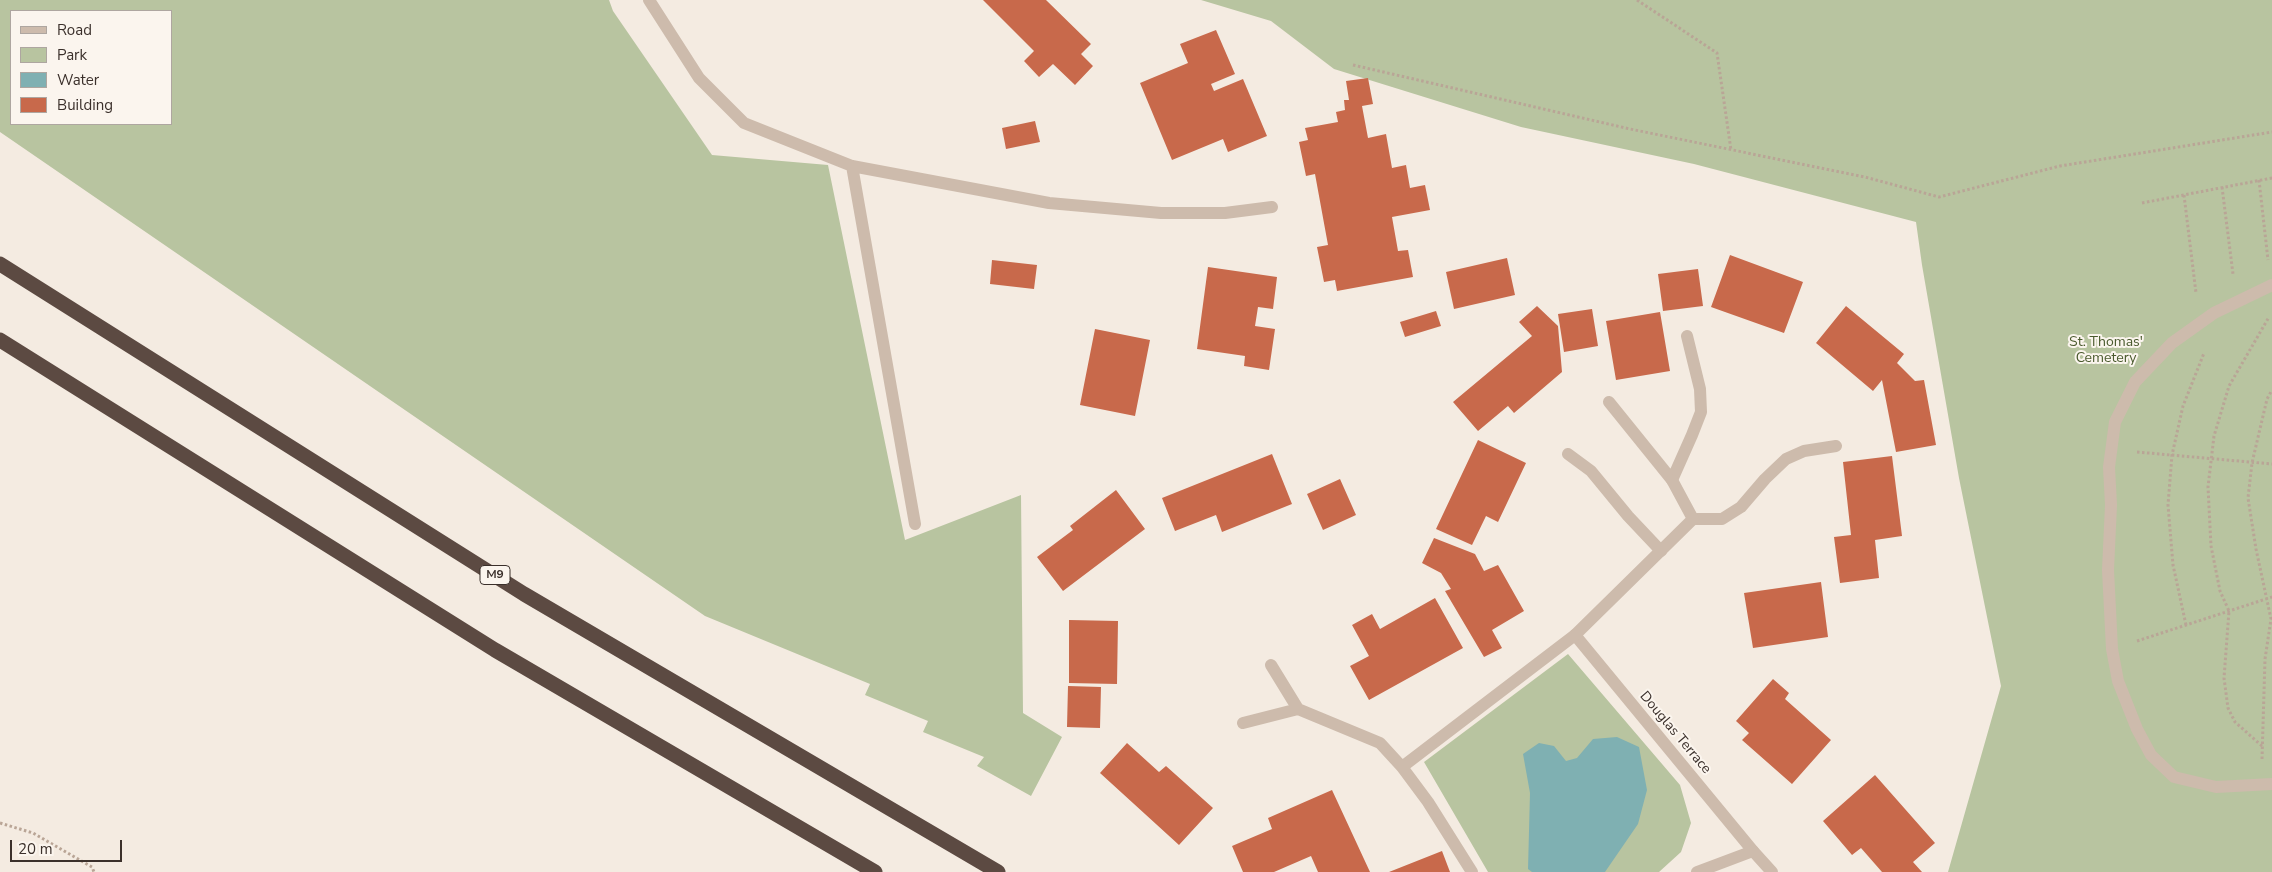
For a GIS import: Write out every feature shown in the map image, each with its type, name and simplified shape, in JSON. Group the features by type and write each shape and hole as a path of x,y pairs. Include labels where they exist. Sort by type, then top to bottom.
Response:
{"highway":[{"name":"M9","path":"0,264 524,594 998,872"},
{"path":"0,340 495,650 875,872"}],"street":[{"path":"649,0 699,78 744,123 852,166 1049,203 1161,213 1226,213 1272,207"},
{"path":"852,166 916,524"},
{"path":"2267,784 2216,787 2174,777 2151,756 2137,729 2118,681 2112,649 2108,570 2111,505 2109,467 2115,422 2135,382 2172,343 2214,313 2271,285"},
{"path":"1672,480 1701,412 1700,389 1687,336"},
{"path":"1609,402 1672,480 1693,519"},
{"path":"1402,767 1575,635 1693,519 1722,519 1741,507 1765,479 1786,459 1804,451 1836,446"},
{"path":"1568,454 1591,471 1628,516 1661,551"},
{"name":"Douglas Terrace","path":"1575,635 1772,872"},
{"path":"1271,665 1298,709 1380,743 1402,767 1428,802 1472,872"},
{"path":"1243,723 1298,709"},
{"path":"1697,872 1753,851"}],"path":[{"path":"1637,0 1717,53 1731,150"},
{"path":"1353,65 1630,129 1865,177 1939,197 2060,166 2272,132"},
{"path":"2142,204 2272,178"},
{"path":"2259,180 2271,285"},
{"path":"2222,187 2236,302"},
{"path":"2184,195 2200,324"},
{"path":"2262,746 2235,722 2228,708 2224,678 2229,611 2220,591 2211,546 2208,487 2213,458 2214,436 2229,386 2272,312"},
{"path":"2186,625 2173,565 2168,515 2172,455 2183,406 2205,350"},
{"path":"2267,784 2262,746 2265,659 2271,619 2256,549 2248,498 2252,463 2267,399 2272,390"},
{"path":"2112,452 2213,458 2272,464"},
{"path":"2112,649 2272,597"},
{"path":"0,823 33,833 92,867 94,872"}],"green space":[{"path":"0,0 609,0 613,11 712,155 828,165 905,540 1021,495 1023,713 1062,737 1031,796 977,766 984,757 923,732 928,721 865,695 870,684 705,616 0,132"},
{"name":"St. Thomas' Cemetery","path":"1201,0 2272,0 2272,872 1948,872 2001,686 1959,478 1916,222 1694,164 1521,127 1334,69 1271,21"},
{"path":"1568,654 1680,785 1691,823 1681,852 1659,872 1488,872 1424,762"}],"water":[{"path":"1617,737 1639,747 1647,790 1638,824 1605,872 1532,872 1528,869 1530,793 1523,754 1539,743 1554,746 1566,761 1577,758 1593,739"}],"building":[{"path":"983,0 1046,0 1091,44 1081,54 1093,66 1075,85 1053,64 1039,77 1024,61 1034,51"},
{"path":"1216,30 1235,74 1211,84 1214,91 1243,79 1267,136 1228,152 1223,139 1172,160 1140,83 1188,63 1180,44"},
{"path":"1368,78 1373,104 1362,106 1368,138 1386,134 1392,168 1406,165 1410,188 1425,185 1430,210 1392,217 1398,251 1408,250 1413,277 1337,291 1335,280 1324,282 1317,247 1328,245 1315,174 1306,176 1299,142 1308,140 1305,128 1338,122 1336,112 1345,110 1344,100 1349,100 1346,81"},
{"path":"1035,121 1040,142 1006,149 1002,128"},
{"path":"1730,255 1803,282 1784,333 1711,307"},
{"path":"1507,258 1515,295 1454,309 1446,272"},
{"path":"992,260 1037,265 1034,289 990,284"},
{"path":"1208,267 1277,277 1273,309 1258,307 1255,326 1275,329 1269,370 1244,366 1245,356 1197,349"},
{"path":"1698,269 1703,306 1663,311 1658,274"},
{"path":"1537,306 1558,326 1562,372 1514,413 1508,406 1478,431 1453,402 1532,336 1519,322"},
{"path":"1846,306 1904,354 1897,363 1915,381 1924,380 1936,445 1896,452 1882,380 1873,391 1816,343"},
{"path":"1592,309 1598,346 1564,352 1558,314"},
{"path":"1436,311 1441,326 1405,337 1400,322"},
{"path":"1660,312 1670,371 1616,380 1606,321"},
{"path":"1095,329 1150,340 1135,416 1080,405"},
{"path":"1478,440 1526,463 1498,522 1486,516 1472,545 1436,529"},
{"path":"1272,454 1292,504 1222,532 1216,515 1175,531 1162,498"},
{"path":"1892,456 1902,536 1875,540 1879,578 1840,583 1834,537 1851,535 1843,462"},
{"path":"1340,479 1356,515 1323,530 1307,494"},
{"path":"1116,490 1145,529 1063,591 1037,557 1073,530 1070,526"},
{"path":"1434,538 1475,554 1484,571 1498,565 1524,611 1492,630 1502,648 1484,657 1445,591 1451,589 1441,573 1422,563"},
{"path":"1821,582 1828,637 1753,648 1744,593"},
{"path":"1435,598 1463,648 1369,700 1350,666 1369,656 1352,625 1372,614 1380,629"},
{"path":"1069,620 1118,621 1117,684 1069,683"},
{"path":"1773,679 1789,693 1785,699 1831,740 1792,784 1742,740 1749,733 1736,721"},
{"path":"1068,686 1101,687 1100,728 1067,727"},
{"path":"1127,743 1159,772 1166,766 1213,808 1179,845 1100,773"},
{"path":"1875,775 1935,843 1913,862 1922,872 1882,872 1861,848 1852,855 1823,821"},
{"path":"1332,790 1370,872 1318,872 1311,856 1274,872 1243,872 1232,846 1272,829 1268,818"},
{"path":"1442,851 1450,872 1389,872"}]}
